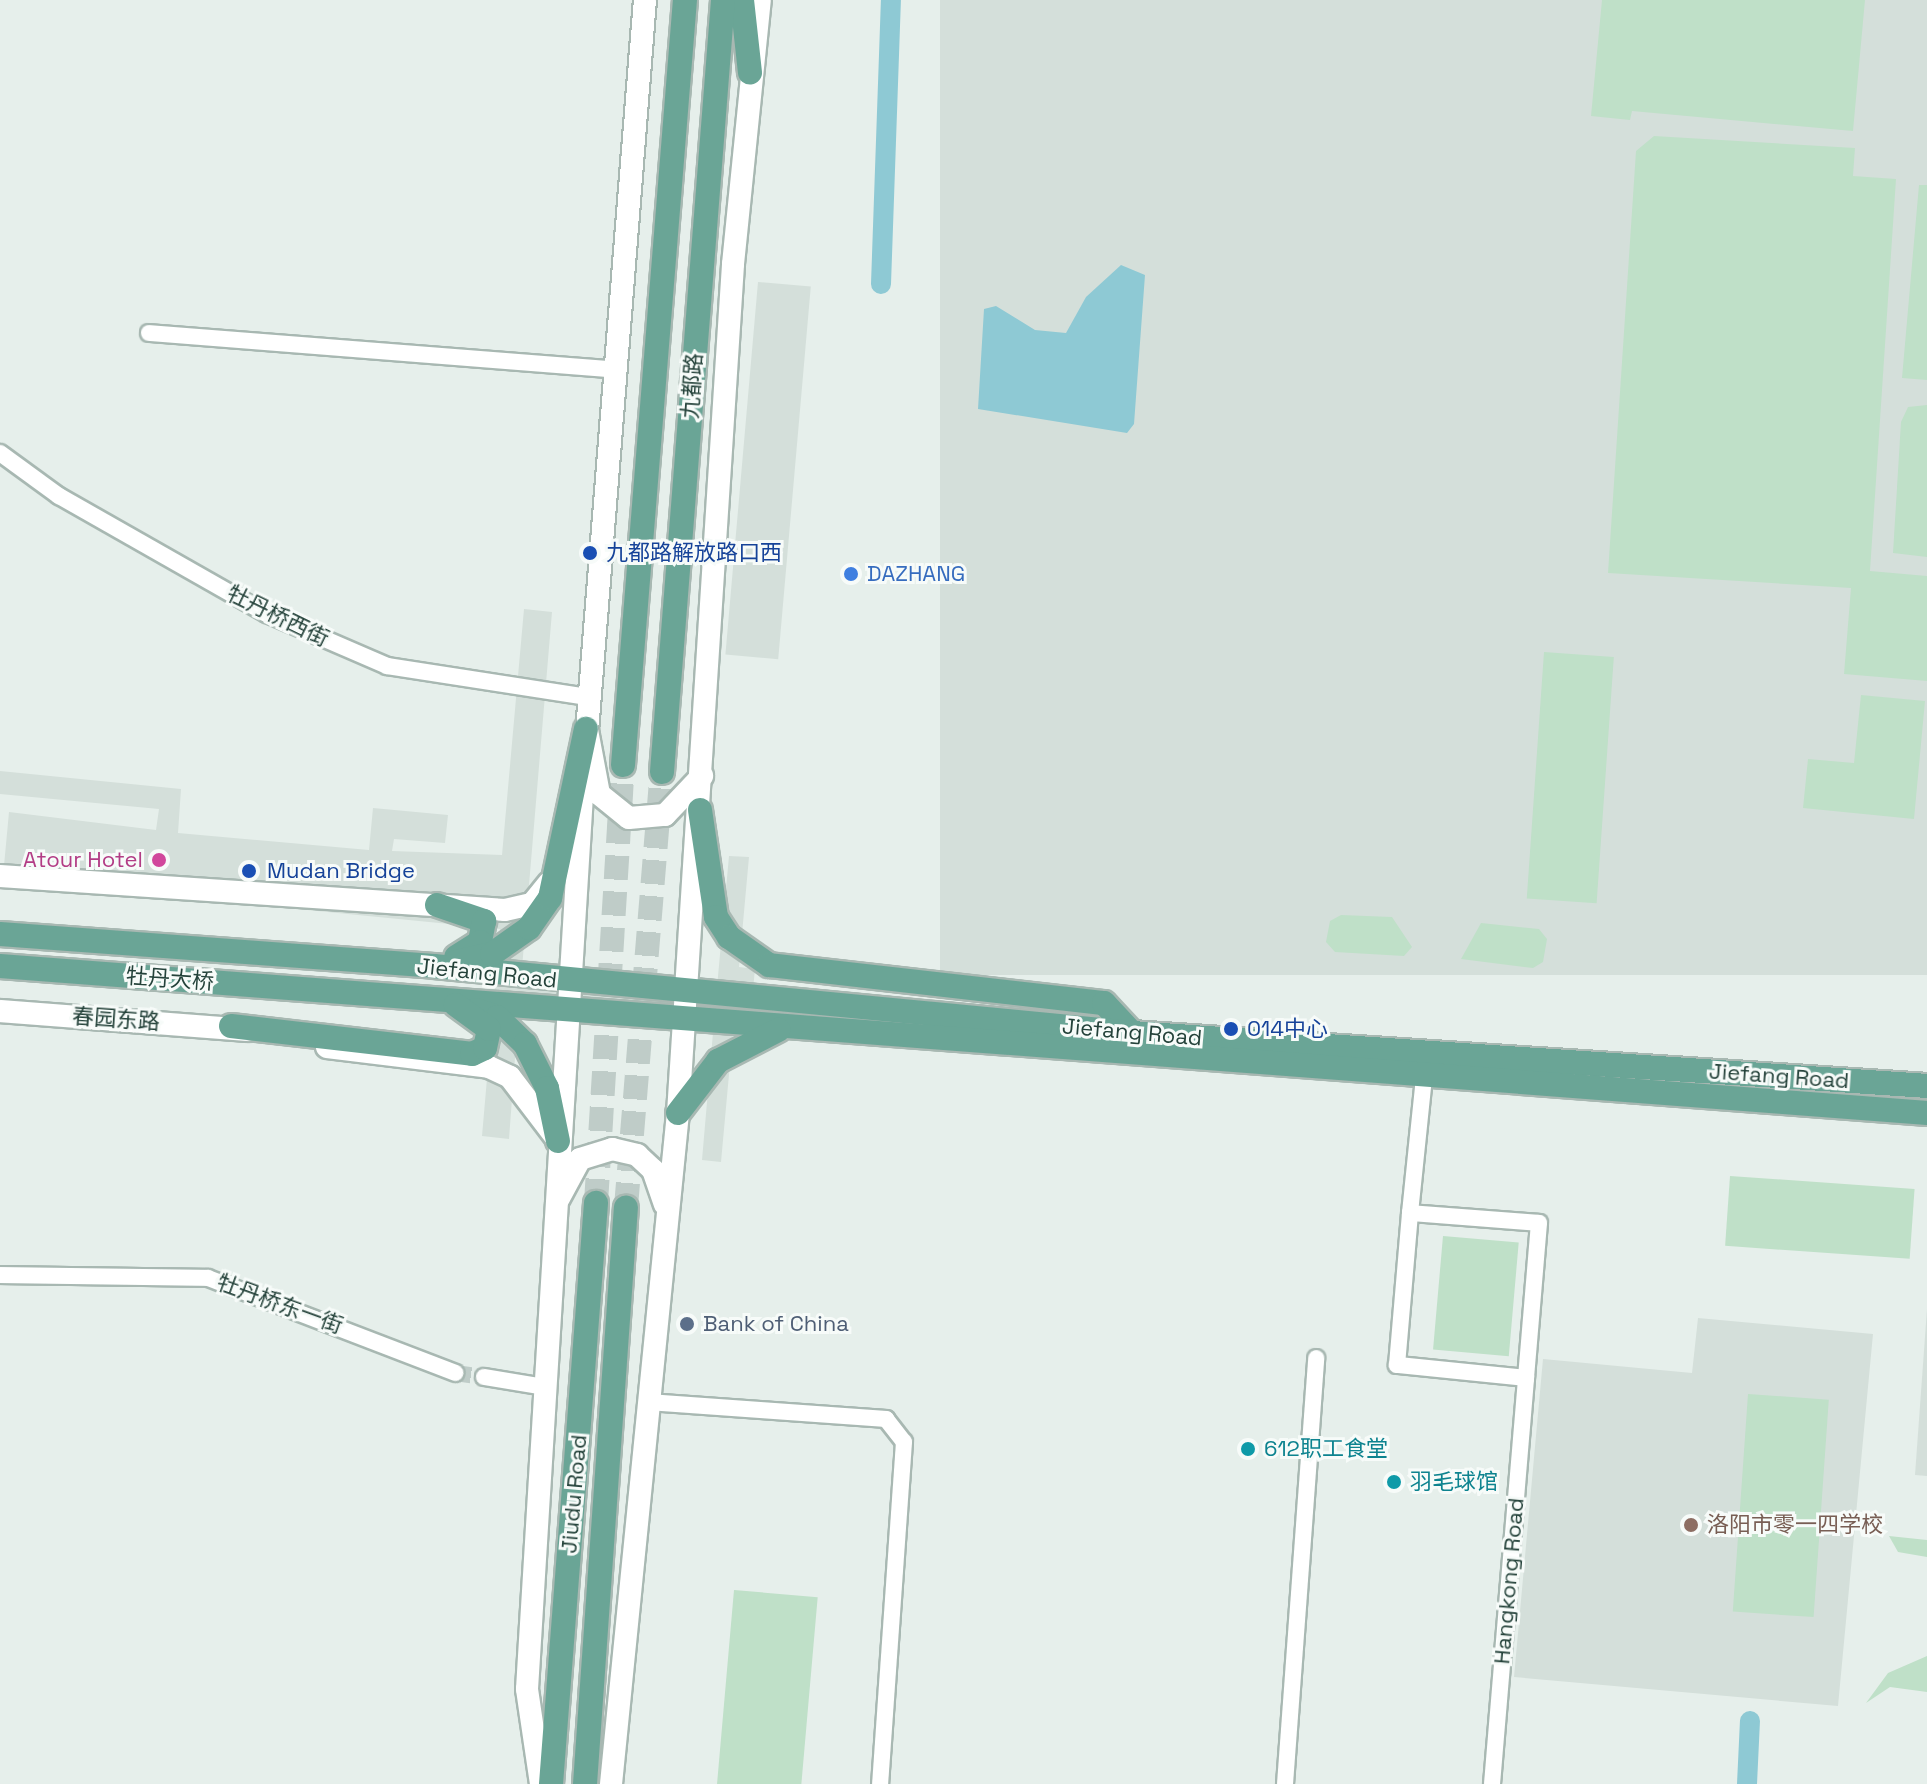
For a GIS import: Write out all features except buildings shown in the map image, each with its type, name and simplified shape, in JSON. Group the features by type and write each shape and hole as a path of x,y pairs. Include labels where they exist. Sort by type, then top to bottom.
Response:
{"main road":[{"path":"541,1784 527,1689 558,1141 588,697 645,0"},
{"name":"九都路","path":"623,765 685,0"},
{"name":"九都路","path":"662,772 723,0"},
{"path":"742,0 750,73"},
{"path":"611,1784 678,1113 750,73 760,0"},
{"path":"586,729 599,794 629,818 665,815 702,776"},
{"path":"434,966 492,954 529,928 562,862 586,729"},
{"path":"700,810 716,917 729,937 769,965 1104,1003 1132,1033"},
{"path":"0,876 505,910 532,904 562,862"},
{"path":"434,966 465,954 485,932 476,914 437,905"},
{"name":"牡丹大桥","path":"0,934 339,960"},
{"name":"Jiefang Road","path":"339,960 434,966 570,982 1132,1033 1927,1086"},
{"name":"牡丹大桥","path":"0,966 340,991"},
{"name":"Jiefang Road","path":"340,991 781,1029 1927,1113"},
{"path":"447,1000 497,1017 525,1044 547,1088 558,1141"},
{"path":"231,1026 472,1054 485,1048 489,1029 482,1020 447,1000"},
{"name":"春园东路","path":"0,1011 231,1026 368,1055 489,1067 510,1077 558,1141"},
{"path":"678,1113 718,1061 781,1029"},
{"path":"557,1201 580,1159 612,1149 637,1155 653,1170 668,1213"},
{"name":"Jiudu Road","path":"551,1784 596,1203"},
{"name":"Jiudu Road","path":"585,1784 626,1207"}],"street":[{"path":"149,333 616,370"},
{"name":"牡丹桥西街","path":"0,453 59,496 267,614 387,666 588,697"},
{"path":"1424,1077 1397,1365 1526,1378"},
{"name":"Hangkong Road","path":"1410,1213 1539,1223 1492,1784"},
{"name":"牡丹桥东一街","path":"0,1275 208,1278 455,1373"},
{"path":"1285,1784 1316,1358"},
{"path":"484,1377 545,1387"},
{"path":"648,1402 886,1419 904,1442 880,1784"}],"shaded area":[{"path":"940,0 1927,0 1927,975 940,975"},
{"path":"758,282 811,287 778,659 725,655"},
{"path":"524,609 552,612 521,980 716,998 729,856 749,857 739,967 755,969 751,1010 735,1009 721,1162 702,1160 714,1021 519,1004 509,1139 482,1136 500,929 45,884 44,891 2,887 9,812 156,830 159,809 0,794 0,771 181,789 178,833 369,850 373,808 448,815 445,843 394,839 392,851 502,855"},
{"path":"1927,1309 1927,1476 1915,1475"},
{"name":"洛阳市零一四学校","path":"1698,1318 1873,1334 1838,1706 1514,1677 1543,1359 1692,1373"}],"green space":[{"path":"1602,0 1865,0 1853,131 1632,111 1630,120 1591,116"},
{"path":"1654,136 1855,148 1853,176 1896,179 1870,571 1927,576 1927,681 1844,674 1851,588 1608,573 1636,151"},
{"path":"1919,185 1927,185 1927,380 1902,378"},
{"path":"1927,405 1927,557 1893,553 1901,422 1908,407"},
{"path":"1544,652 1614,657 1597,903 1527,898"},
{"path":"1861,695 1925,701 1914,819 1803,808 1808,759 1854,763"},
{"path":"1341,915 1392,917 1412,947 1404,956 1335,952 1326,942 1330,921"},
{"path":"1481,923 1539,929 1547,939 1543,962 1533,968 1461,959"},
{"path":"1730,1176 1915,1189 1910,1259 1725,1246"},
{"path":"1443,1236 1519,1243 1509,1356 1433,1350"},
{"path":"1748,1394 1829,1400 1814,1617 1733,1611"},
{"path":"1889,1536 1927,1540 1927,1557 1898,1552"},
{"path":"734,1590 818,1597 801,1784 717,1784"},
{"path":"1927,1656 1927,1692 1890,1687 1866,1703 1888,1673"}],"water":[{"path":"1121,265 1145,275 1134,424 1127,433 978,409 984,309 996,306 1035,330 1066,333 1086,297"}],"waterway":[{"path":"881,284 891,0"},
{"path":"1747,1784 1750,1721"}],"tunnel":[{"path":"596,1203 623,765"},
{"path":"626,1207 662,772"},
{"path":"455,1373 484,1377"}],"place":[{"name":"九都路解放路口西","path":"590,553"},
{"name":"DAZHANG","path":"851,574"},
{"name":"Atour Hotel","path":"159,860"},
{"name":"Mudan Bridge","path":"249,871"},
{"name":"014中心","path":"1231,1029"},
{"name":"Bank of China","path":"687,1324"},
{"name":"612职工食堂","path":"1248,1449"},
{"name":"羽毛球馆","path":"1394,1482"},
{"name":"洛阳市零一四学校","path":"1691,1525"}]}
